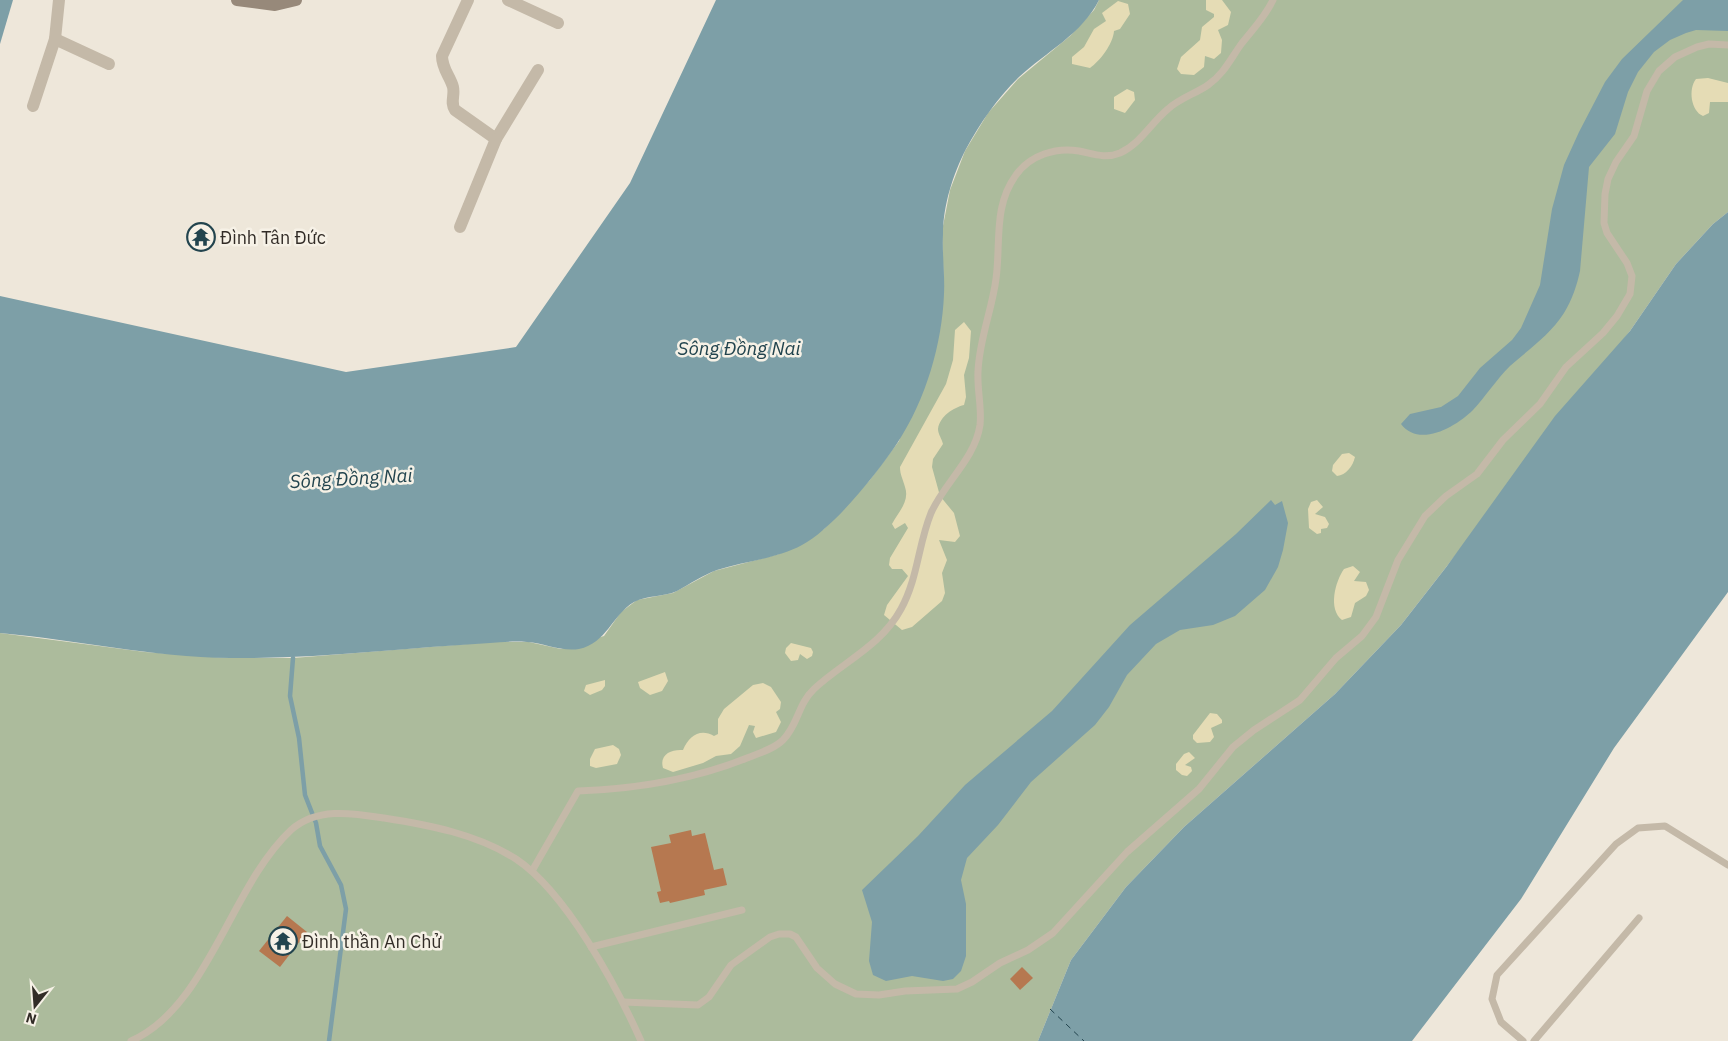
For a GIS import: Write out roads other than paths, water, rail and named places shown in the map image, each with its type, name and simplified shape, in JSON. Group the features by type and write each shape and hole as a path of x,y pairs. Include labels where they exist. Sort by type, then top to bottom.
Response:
{"street":[{"path":"33,106 55,39 59,0"},
{"path":"237,0 275,5 296,0"},
{"path":"468,0 446,44 442,64 454,88 452,104 455,110 496,139"},
{"path":"508,0 558,23"},
{"path":"55,39 109,64"},
{"path":"460,227 496,139 538,70"}],"lane":[{"path":"532,871 578,791 625,788 680,780 728,766 775,746 792,729 803,702 809,694 890,626 901,609 912,585 931,514 972,449 979,430 978,363 996,278 1000,215 1013,179 1030,161 1048,153 1074,150 1102,157 1125,150 1141,137 1171,106 1202,89 1220,74 1260,23 1273,0"},
{"path":"623,1002 698,1005 709,997 731,965 770,938 779,934 790,934 796,937 817,968 835,984 856,994 873,996 905,991 957,989 972,982 994,966 1028,950 1053,932 1127,852 1199,789 1233,747 1243,738 1300,700 1336,658 1362,636 1376,617 1398,560 1425,516 1446,496 1477,474 1503,440 1540,404 1566,368 1603,333 1617,316 1630,294 1632,276 1627,263 1607,233 1604,223 1604,194 1608,179 1616,162 1634,136 1647,91 1659,71 1675,57 1697,46 1709,44 1728,45"},
{"path":"131,1041 151,1029 183,997 264,862 291,830 306,820 321,815 360,814 435,827 498,849 532,871 562,907 591,947 623,1002 641,1041"},
{"path":"1523,1041 1502,1022 1492,1000 1497,975 1616,844 1638,828 1666,826 1728,865"},
{"path":"591,947 742,910"},
{"path":"1534,1041 1639,918"}],"water":[{"path":"0,0 13,0 0,44"},
{"name":"Sông Đồng Nai","path":"716,0 1099,0 1092,12 1073,33 1029,68 1004,93 983,120 966,149 953,179 943,223 943,313 931,371 917,408 898,442 867,483 828,526 792,550 717,570 677,591 634,602 620,614 596,641 588,646 573,650 533,643 513,642 328,655 230,658 172,655 0,633 0,296 346,372 516,347 630,183"},
{"path":"1683,0 1728,0 1728,31 1696,30 1670,40 1654,52 1638,72 1628,92 1615,134 1589,167 1580,271 1574,292 1564,313 1546,335 1505,371 1478,405 1457,423 1427,435 1409,431 1401,424 1410,414 1441,407 1458,396 1480,368 1512,340 1521,328 1540,285 1552,209 1564,165 1579,132 1605,82 1622,59"},
{"path":"1728,212 1728,592 1614,748 1521,899 1412,1041 1038,1041 1071,960 1126,887 1184,827 1335,694 1401,625 1447,566 1555,416 1630,331 1676,264 1713,224"},
{"path":"1271,500 1275,505 1282,501 1288,523 1278,567 1265,590 1235,616 1213,625 1180,630 1156,644 1127,675 1109,707 1095,725 1031,782 998,825 967,858 961,880 966,904 966,956 961,971 953,979 943,981 912,976 886,981 873,975 869,961 872,922 862,890 918,836 965,785 1052,711 1130,625 1236,534"}],"waterway":[{"path":"293,658 290,696 299,738 305,795 316,823 320,846 341,885 346,909 329,1041"}],"place":[{"name":"Đình Tân Đức","path":"201,237"},
{"name":"Đình thần An Chử","path":"283,941"}]}
